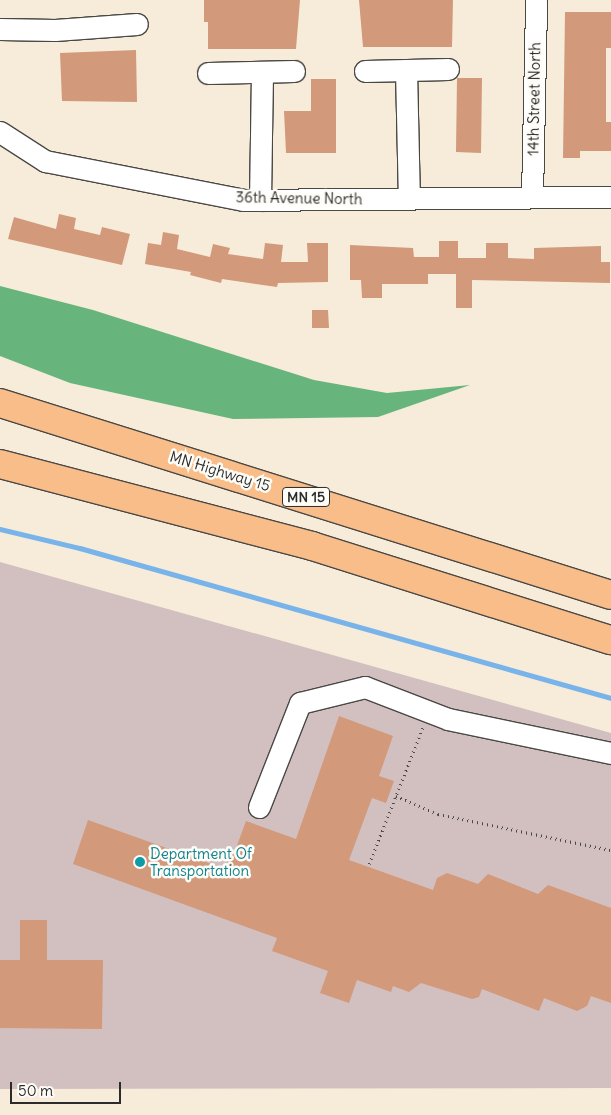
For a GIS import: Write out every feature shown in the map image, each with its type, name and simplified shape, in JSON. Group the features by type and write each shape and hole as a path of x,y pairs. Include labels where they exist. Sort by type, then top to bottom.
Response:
{"highway":[{"name":"MN Highway 15","path":"0,403 611,595"},
{"path":"0,464 312,546 611,640"}],"street":[{"name":"14th Street North","path":"532,197 536,0"},
{"path":"0,29 55,30 136,24"},
{"path":"365,71 448,69"},
{"path":"406,70 410,198"},
{"path":"208,73 294,71"},
{"path":"260,200 262,72"},
{"name":"36th Avenue North","path":"0,132 44,161 243,200 611,197"},
{"path":"260,807 300,703 365,687 434,713 611,753"}],"path":[{"path":"369,864 423,727 434,713"},
{"path":"396,796 438,814 611,850"}],"shaded area":[{"path":"0,562 611,733 611,1088 0,1089"}],"green space":[{"path":"0,286 93,310 314,380 387,393 470,385 378,417 233,419 70,383 0,356"}],"building":[{"path":"204,0 300,0 296,49 208,49 208,22 204,22"},
{"path":"359,0 453,0 452,47 363,47"},
{"path":"565,12 611,12 611,48 606,48 606,122 611,122 611,151 580,151 580,158 563,158"},
{"path":"136,50 137,102 62,101 60,53"},
{"path":"457,78 482,78 481,153 456,152"},
{"path":"311,79 336,79 336,153 286,153 284,111 311,111"},
{"path":"59,214 76,218 74,229 100,235 102,227 130,234 122,265 8,239 14,217 56,229"},
{"path":"163,232 179,235 177,249 210,257 213,244 230,248 228,254 263,259 265,243 283,245 281,262 308,262 307,243 328,243 328,282 278,283 277,287 222,279 221,283 190,275 191,272 145,264 148,243 161,245"},
{"path":"439,241 458,241 458,258 486,258 486,243 508,243 508,258 534,259 534,248 601,246 601,262 610,262 610,283 472,280 472,308 456,308 456,274 428,274 428,284 382,284 382,298 362,298 361,280 350,280 350,245 413,248 414,257 439,257"},
{"path":"312,310 328,310 329,328 312,328"},
{"name":"Department Of Transportation","path":"339,716 393,736 379,776 394,781 386,803 372,798 349,860 433,890 437,878 447,873 478,884 488,874 538,894 548,885 611,908 611,1003 591,996 587,1006 577,1011 544,998 539,1011 482,989 479,997 472,999 421,983 409,992 393,986 391,992 357,980 349,1003 320,993 328,971 272,951 277,938 73,864 88,820 228,870 246,821 296,839"},
{"path":"20,920 47,920 47,960 103,960 102,1029 0,1028 0,960 20,960"}],"waterway":[{"path":"0,529 80,548 611,698"}],"place":[{"name":"Department Of Transportation","path":"140,862"}]}
